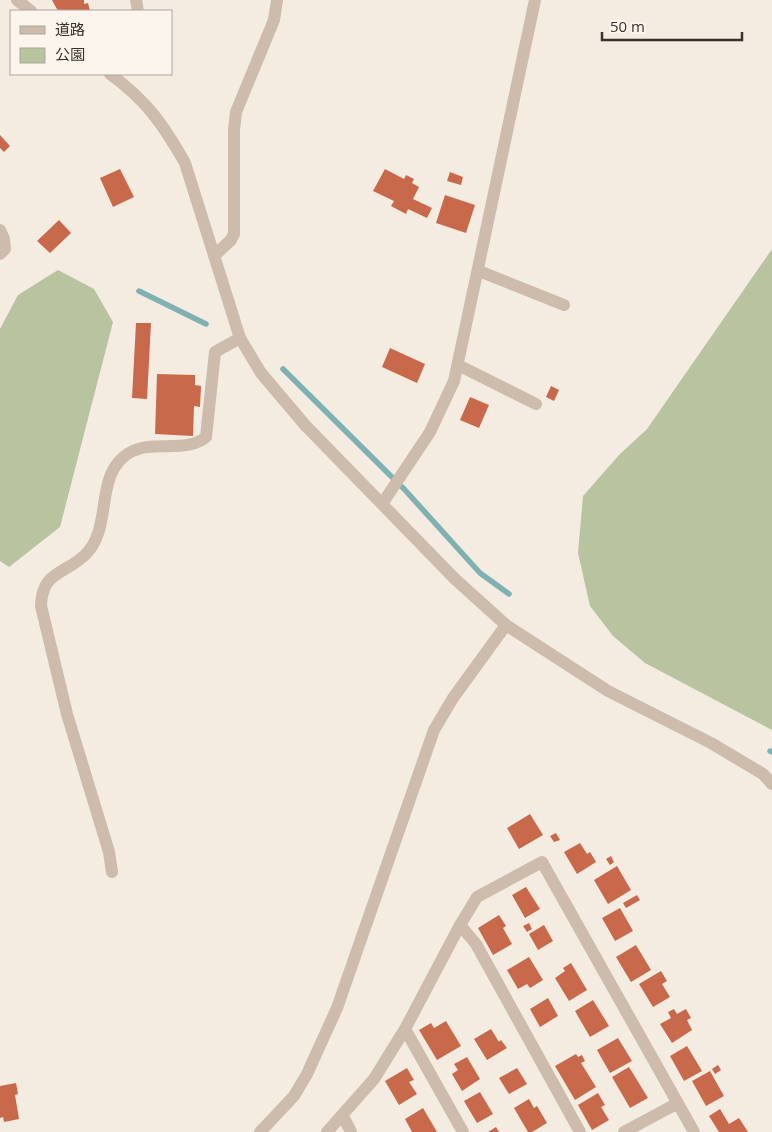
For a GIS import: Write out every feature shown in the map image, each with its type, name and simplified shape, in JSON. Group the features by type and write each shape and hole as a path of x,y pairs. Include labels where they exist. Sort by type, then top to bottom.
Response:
{"street":[{"path":"17,0 30,10"},
{"path":"215,255 231,240 234,234 234,130 236,112 274,20 276,0"},
{"path":"382,504 430,432 454,380 479,271 535,0"},
{"path":"111,75 157,116 185,162 240,338 261,373 281,398 455,579 506,625 608,691 711,743 764,774 772,784"},
{"path":"0,230 4,239 2,252"},
{"path":"479,271 564,305"},
{"path":"112,872 109,852 67,714 41,606 41,598 50,578 75,563 92,547 98,532 110,474 115,464 129,452 146,446 196,443 206,437 215,352 240,338"},
{"path":"458,365 536,404"},
{"path":"260,1132 294,1096 307,1074 336,1008 434,730 453,698 506,625"},
{"path":"327,1132 374,1079 405,1029 460,925 478,898 542,862 694,1132"},
{"path":"460,925 476,944 580,1132"},
{"path":"405,1029 463,1132"},
{"path":"624,1132 678,1103"},
{"path":"343,1116 351,1132"}],"green space":[{"path":"772,249 772,730 645,663 613,636 590,606 578,553 583,496 619,455 647,429"},
{"path":"58,270 94,289 113,322 60,527 9,567 0,561 0,329 18,295"}],"building":[{"path":"52,0 84,0 84,4 88,3 90,10 57,10"},
{"path":"0,135 10,146 4,152 0,148"},
{"path":"120,169 134,197 113,207 100,178"},
{"path":"385,169 404,179 406,175 414,179 412,183 419,187 413,199 432,208 427,218 408,209 406,214 391,206 394,201 373,191"},
{"path":"450,172 463,177 461,185 447,181"},
{"path":"445,195 475,205 466,233 436,223"},
{"path":"59,220 71,233 50,253 37,241"},
{"path":"136,323 151,323 147,399 132,398"},
{"path":"390,348 425,364 417,383 382,367"},
{"path":"157,374 195,375 195,385 201,386 200,407 194,406 193,436 155,434"},
{"path":"551,386 559,390 554,401 546,397"},
{"path":"470,397 489,405 479,428 460,420"},
{"path":"530,814 543,835 519,849 507,828"},
{"path":"556,833 560,840 554,842 550,836"},
{"path":"580,843 587,854 590,852 596,862 577,874 564,852"},
{"path":"611,856 614,862 610,865 606,859"},
{"path":"617,866 631,890 608,904 594,880"},
{"path":"526,887 540,909 525,918 512,895"},
{"path":"637,895 640,900 626,908 623,903"},
{"path":"620,908 633,931 615,941 602,918"},
{"path":"499,915 506,926 503,928 512,944 493,955 478,928"},
{"path":"529,923 532,929 527,932 523,926"},
{"path":"544,925 553,941 538,950 529,934"},
{"path":"636,945 651,970 631,982 616,957"},
{"path":"529,957 543,980 530,988 527,984 518,989 507,970"},
{"path":"571,963 587,990 569,1001 555,978 565,971 563,968"},
{"path":"661,971 667,981 662,984 670,997 653,1007 639,984"},
{"path":"548,998 558,1016 540,1027 530,1009"},
{"path":"593,1000 609,1026 590,1037 575,1011"},
{"path":"674,1009 677,1014 686,1009 691,1018 687,1020 692,1030 672,1043 660,1024 671,1018 668,1012"},
{"path":"446,1021 461,1046 437,1060 419,1030 431,1023 434,1028"},
{"path":"491,1029 499,1042 501,1040 507,1048 487,1060 474,1039"},
{"path":"618,1038 632,1061 610,1073 597,1050"},
{"path":"687,1046 702,1071 684,1081 670,1056"},
{"path":"576,1054 578,1057 582,1055 585,1061 581,1063 596,1087 575,1100 555,1066"},
{"path":"467,1057 480,1079 462,1091 452,1074 458,1070 454,1064"},
{"path":"718,1065 721,1070 715,1074 712,1069"},
{"path":"629,1067 648,1098 630,1108 612,1077"},
{"path":"407,1068 414,1080 409,1082 417,1094 399,1105 385,1081"},
{"path":"517,1068 527,1084 509,1094 499,1078"},
{"path":"710,1071 724,1096 706,1106 692,1081"},
{"path":"16,1083 18,1094 15,1095 19,1119 4,1122 3,1117 0,1118 0,1086"},
{"path":"480,1092 493,1114 477,1123 464,1101"},
{"path":"598,1093 605,1105 601,1107 609,1120 592,1130 578,1105"},
{"path":"529,1099 534,1108 537,1106 547,1123 532,1132 528,1132 514,1108"},
{"path":"423,1108 437,1132 412,1132 405,1119"},
{"path":"720,1109 729,1124 739,1118 748,1132 719,1132 709,1116"},
{"path":"496,1127 499,1132 488,1132"}],"waterway":[{"path":"139,291 206,324"},
{"path":"283,369 405,490 480,573 509,594"}]}
